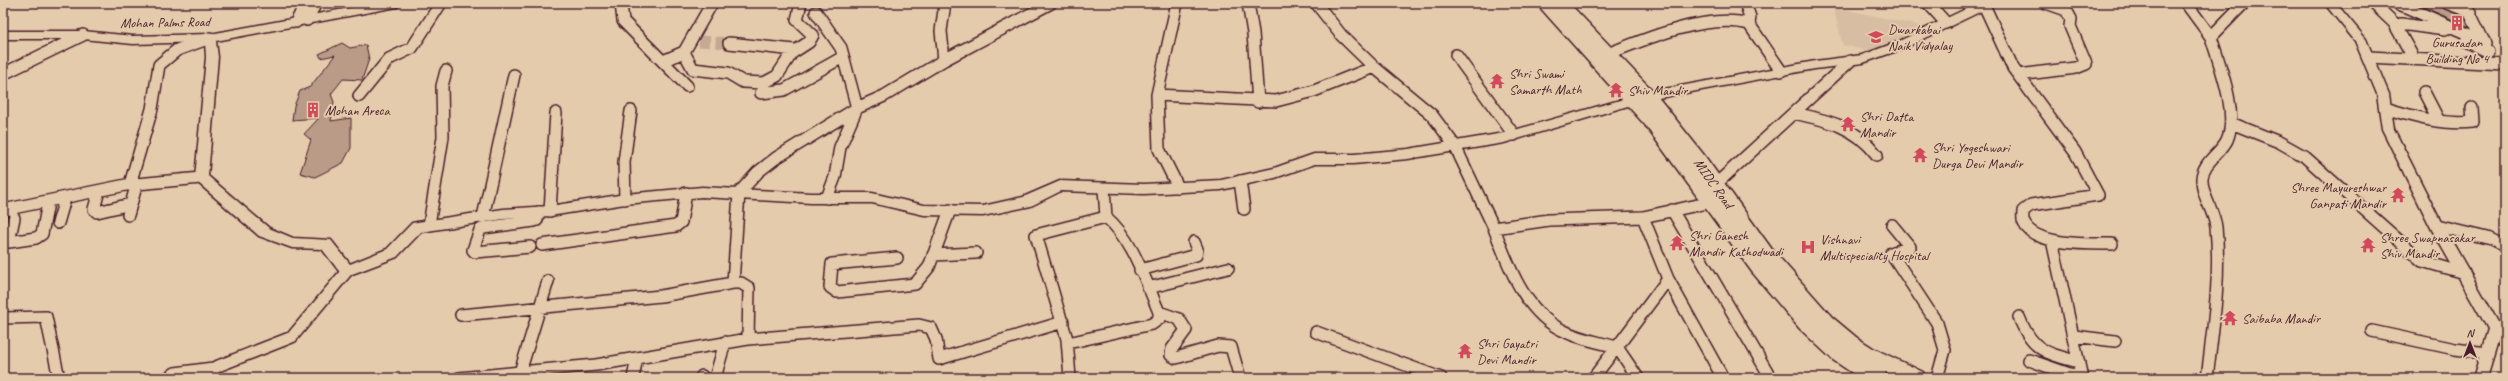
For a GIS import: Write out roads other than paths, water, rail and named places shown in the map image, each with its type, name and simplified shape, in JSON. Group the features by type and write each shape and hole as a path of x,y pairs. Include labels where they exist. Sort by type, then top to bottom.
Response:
{"main road":[{"name":"MIDC Road","path":"1544,3 1641,98 1715,185 1717,201 1750,258 1811,329 1847,360 1878,378"},
{"name":"MIDC Road","path":"1560,3 1610,53 1683,163 1837,332 1866,354 1916,378"}],"street":[{"path":"301,21 306,3"},
{"path":"301,21 316,3"},
{"name":"Mohan Palms Road","path":"3,35 83,35 133,40 210,38 397,3"},
{"path":"359,96 389,59 412,48 441,3"},
{"path":"621,3 623,21 687,86"},
{"path":"663,61 684,52 695,41 712,3"},
{"path":"684,52 693,69 732,75 739,81 761,83 771,81 777,76 794,50 809,42 812,35 808,28 797,20 801,3"},
{"path":"944,60 941,31 945,3"},
{"path":"733,283 738,194 758,172 776,158 857,108 914,79 944,60 1051,3"},
{"path":"1177,3 1157,95 1159,149 1178,187"},
{"path":"1248,3 1254,33 1258,102"},
{"path":"1316,3 1341,35 1374,67 1432,115 1455,146 1494,228 1507,263 1525,297 1547,321 1579,337 1617,347 1638,378"},
{"path":"1745,3 1750,17 1749,24 1781,71"},
{"path":"1928,3 1946,23"},
{"path":"2018,75 2076,68 2086,64 2070,26 2071,19 2066,10 2062,6 2046,3"},
{"path":"2186,3 2211,37 2232,131 2223,149 2206,168 2202,177 2203,185 2214,214 2218,254 2217,298 2207,378"},
{"path":"2211,37 2244,3"},
{"path":"2330,3 2360,39 2369,57 2383,94 2388,129 2437,226 2495,329 2480,378"},
{"path":"2373,3 2394,23 2408,49 2416,59"},
{"path":"2397,3 2484,41"},
{"path":"2447,3 2471,12"},
{"path":"2465,3 2471,12 2492,63"},
{"path":"168,378 175,373 214,373 292,337 347,271 392,252 417,227 483,217 544,212 625,199 686,193 827,198 872,198 924,210 983,211 1026,202 1060,186 1104,189 1221,185 1275,173 1314,159 1354,159 1408,154 1455,146 1514,135 1641,98 1781,71 1863,59 1901,45 1986,4 1999,41 2018,75 2073,148 2098,195 2026,207 2022,215 2027,225 2040,238 2112,244"},
{"path":"816,12 841,48 857,108 840,147 835,177 827,198"},
{"path":"1610,53 1637,42 1680,30 1735,22 1749,24"},
{"path":"2401,24 2442,28 2488,52"},
{"path":"3,74 83,35"},
{"path":"128,216 133,184 152,109 158,65 177,50 210,38 212,57 201,178"},
{"path":"729,44 794,50"},
{"path":"1456,55 1514,135"},
{"path":"761,93 784,90 843,57"},
{"path":"2369,57 2505,64"},
{"path":"1715,185 1850,61"},
{"path":"1157,95 1258,102 1291,99 1374,67"},
{"path":"429,225 444,137 442,86 446,72"},
{"path":"483,217 514,75"},
{"path":"2424,92 2439,121"},
{"path":"2385,108 2422,119 2473,122 2472,108"},
{"path":"625,199 624,162 631,111"},
{"path":"530,247 475,252 473,250 480,230 483,228 534,221 537,220 544,212 556,113"},
{"path":"1793,113 1838,124 1853,130 1866,139 1877,155"},
{"path":"2231,123 2279,142 2304,156 2422,261 2464,273"},
{"path":"48,205 42,234 36,238 9,242 14,216 65,199 133,184 177,178 201,178 264,232 292,243 326,244 347,271"},
{"path":"1240,181 1244,209"},
{"path":"1104,189 1106,217"},
{"path":"99,191 94,210 97,212 131,204"},
{"path":"542,245 676,226 681,222 686,193"},
{"path":"58,223 65,199"},
{"path":"1494,228 1549,220 1643,217 1717,201"},
{"path":"3,210 48,205"},
{"path":"897,258 832,264 830,287 837,292 915,284 925,273 950,210"},
{"path":"1672,210 1771,378"},
{"path":"1068,343 1152,324 1159,319 1159,312 1124,238 1113,221 1106,217 1036,235 1044,267 1063,322 1068,343 1070,378"},
{"path":"1643,217 1668,278 1723,378"},
{"path":"1892,225 1910,247 1891,253 1937,323 1945,350 1937,378"},
{"path":"2437,226 2491,239 2505,246"},
{"path":"2029,360 2082,378 2052,240"},
{"path":"1140,270 1196,255 1197,249 1194,242"},
{"path":"933,256 976,253"},
{"path":"1148,288 1228,268"},
{"path":"1593,378 1668,278"},
{"path":"528,374 540,308 548,281"},
{"path":"461,315 661,296 733,283 741,283 749,288 748,339"},
{"path":"1159,312 1179,318 1185,323 1186,330 1172,349 1172,355 1176,358 1218,346 1231,347 1240,378"},
{"path":"3,318 46,317 59,378"},
{"path":"2019,317 2032,345 2046,353 2079,362"},
{"path":"459,378 528,374 562,374 637,358 748,339 919,326 931,328 936,339 939,359 1063,322"},
{"path":"2372,331 2455,349 2487,353"},
{"path":"1316,332 1441,378"},
{"path":"2074,336 2115,341"},
{"path":"715,378 726,342"},
{"path":"633,378 637,358"}],"tunnel":[{"path":"699,41 729,43"}],"place":[{"name":"Gurusadan Building No 4","path":"2457,23"},
{"name":"Dwarkabai Naik Vidyalay","path":"1876,37"},
{"name":"Shri Swami Samarth Math","path":"1497,81"},
{"name":"Shiv Mandir","path":"1616,90"},
{"name":"Mohan Areca","path":"313,110"},
{"name":"Shri Datta Mandir","path":"1848,124"},
{"name":"Shri Yogeshwari Durga Devi Mandir","path":"1920,155"},
{"name":"Shree Mayureshwar Ganpati Mandir","path":"2398,195"},
{"name":"Shri Ganesh Mandir Kathodwadi","path":"1677,243"},
{"name":"Shree Swapnasakar Shiv Mandir","path":"2368,245"},
{"name":"Vishnavi Multispeciality Hospital","path":"1808,247"},
{"name":"Saibaba Mandir","path":"2230,318"},
{"name":"Shri Gayatri Devi Mandir","path":"1465,351"}]}
